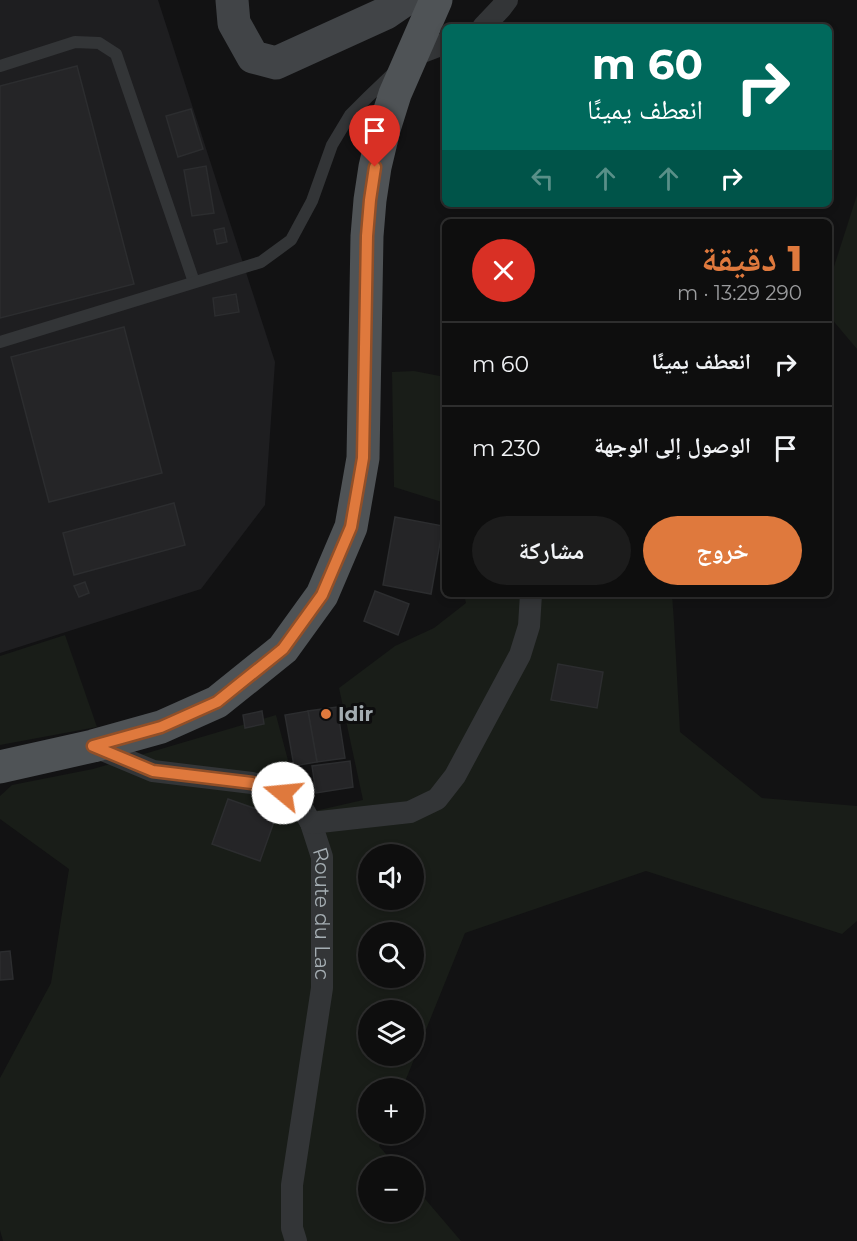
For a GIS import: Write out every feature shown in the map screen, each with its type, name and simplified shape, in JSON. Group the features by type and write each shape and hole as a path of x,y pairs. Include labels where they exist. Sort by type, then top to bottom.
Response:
{"main road":[{"path":"0,767 93,746 161,727 217,702 283,649 322,595 351,527 363,458 367,236 375,167 395,94 436,0"}],"street":[{"path":"232,0 234,23 253,57 276,63 386,14 405,0"},
{"path":"486,24 507,0"},
{"path":"412,56 442,45"},
{"path":"311,824 410,812 437,799 455,776 520,655 529,626 531,597"},
{"name":"Route du Lac","path":"93,746 153,771 252,783 283,793 300,804 311,824 322,857 322,988 292,1185 292,1228 296,1241"}],"lane":[{"path":"0,66 75,42 99,43 116,54 194,282"},
{"path":"0,342 261,262 291,240 312,201 332,145 350,115 412,56"}],"shaded area":[{"path":"0,0 158,0 275,362 265,505 201,589 0,653"},
{"path":"857,195 857,349 832,319 832,273"},
{"path":"414,371 442,376 442,502 394,487 392,372"},
{"path":"465,597 672,597 680,732 762,798 857,806 857,921 842,934 646,871 465,933 424,1035 424,1000 358,1000 358,1066 411,1066 406,1078 358,1078 358,1144 380,1144 388,1156 358,1156 358,1222 424,1222 424,1198 461,1241 3,1241 0,1230 0,1078 51,983 69,869 0,819 0,796 12,785 93,769 276,715 294,783 315,811 363,800 339,688 395,646 434,628 466,603"},
{"path":"65,635 97,727 0,745 0,656"}],"building":[{"path":"77,66 134,284 0,318 0,86"},
{"path":"191,109 203,149 178,157 166,116"},
{"path":"206,166 214,213 192,216 184,170"},
{"path":"224,228 227,242 217,244 214,230"},
{"path":"236,294 239,312 215,316 213,298"},
{"path":"124,327 162,473 49,502 11,357"},
{"path":"174,503 185,545 74,575 63,533"},
{"path":"395,517 442,526 431,594 383,585"},
{"path":"85,582 89,593 79,597 74,586"},
{"path":"375,591 409,604 398,635 364,621"},
{"path":"558,664 603,672 597,708 551,700"},
{"path":"337,707 345,758 317,762 308,711"},
{"path":"262,711 264,724 245,728 243,715"},
{"path":"308,711 317,762 294,766 285,715"},
{"path":"350,761 353,787 316,793 312,766"},
{"path":"228,799 276,816 260,861 212,844"},
{"path":"10,951 13,979 0,980 0,952"}],"place":[{"name":"Idir","path":"326,714"}],"route":[{"path":"283,793 252,783 153,771 93,746 161,727 217,702 283,649 322,595 351,527 363,458 367,236 375,167"}]}
